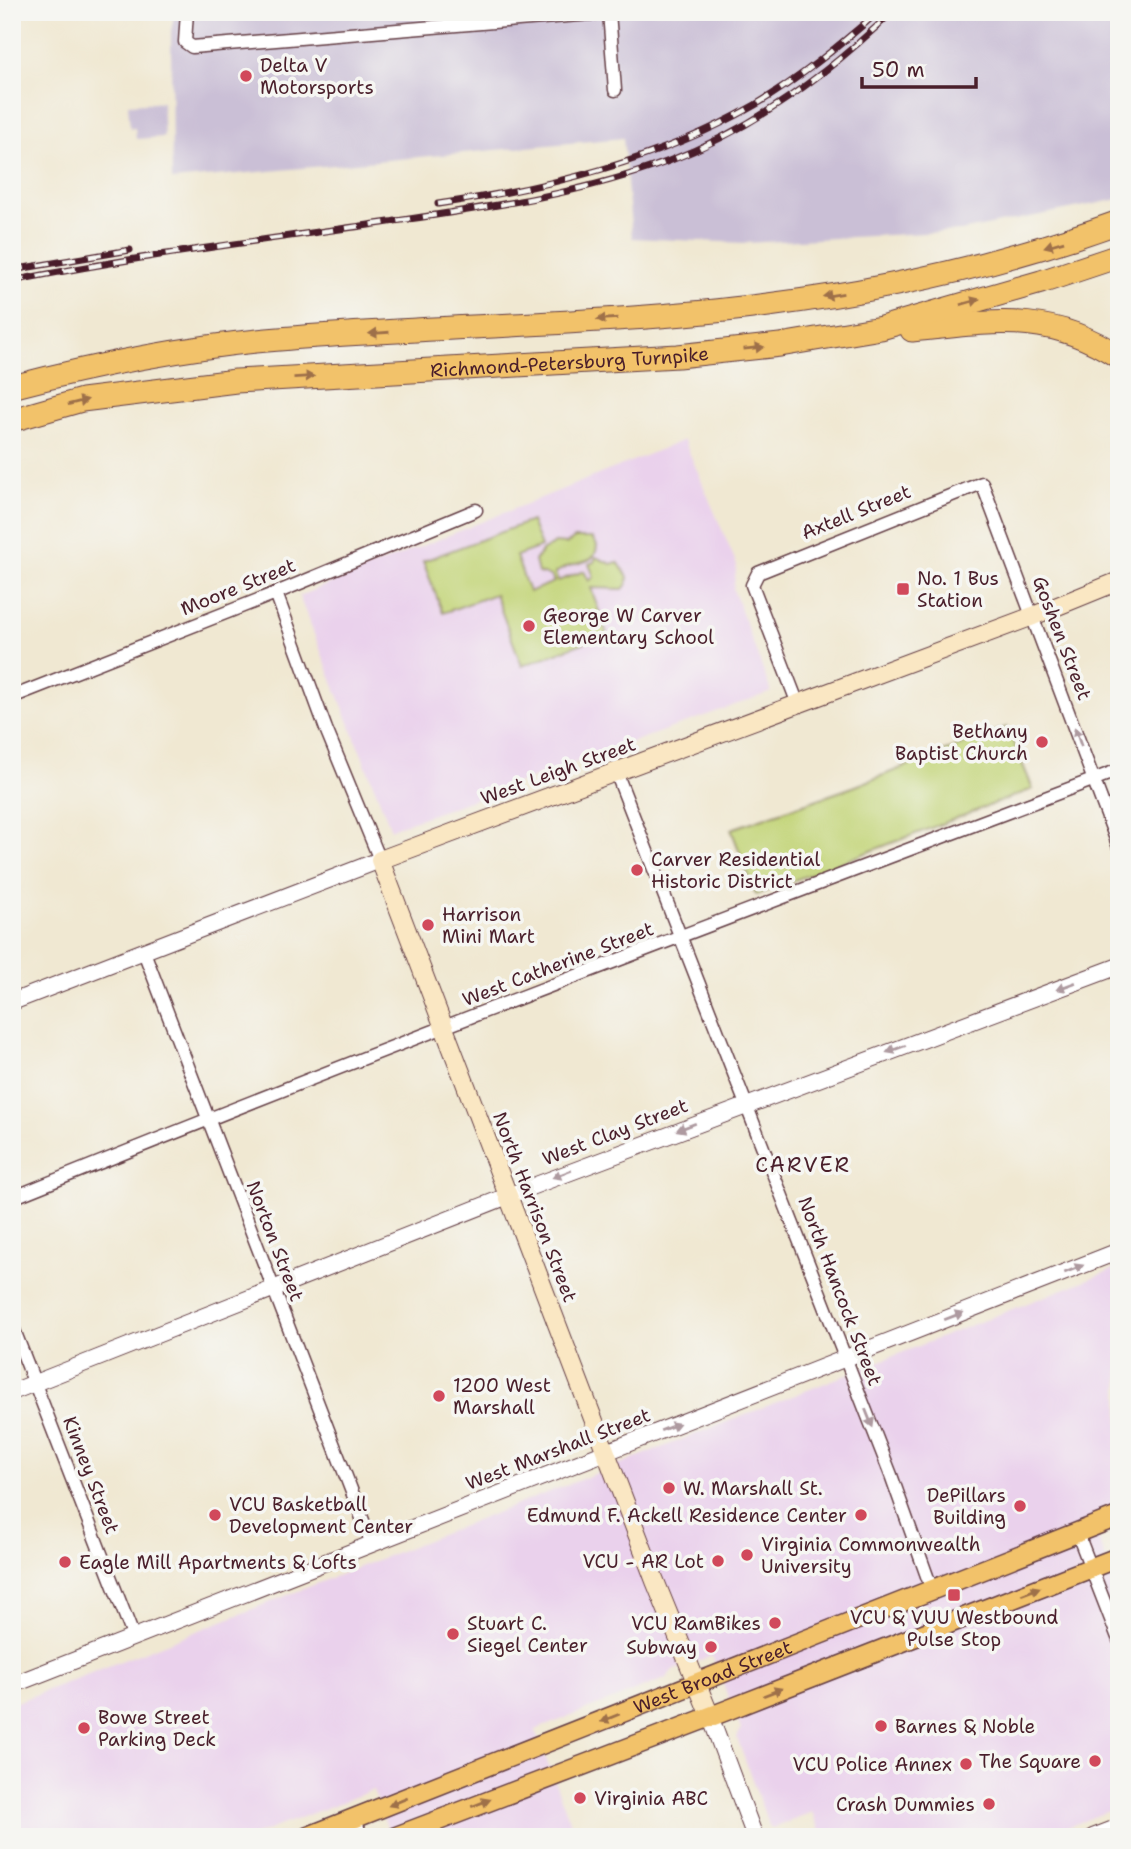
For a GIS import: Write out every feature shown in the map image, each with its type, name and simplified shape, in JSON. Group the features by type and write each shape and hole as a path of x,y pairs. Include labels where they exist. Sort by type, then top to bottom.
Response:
{"highway":[{"name":"Richmond-Petersburg Turnpike","path":"12,387 94,366 171,352 267,340 635,317 768,305 875,288 969,268 1074,238 1119,222"},
{"name":"Richmond-Petersburg Turnpike","path":"12,420 82,400 222,382 678,356 780,345 881,328 1119,257"},
{"path":"881,328 910,330 990,322 1028,323 1062,328 1083,336 1119,357"}],"main road":[{"name":"West Leigh Street","path":"380,860 1033,616 1119,581"},
{"name":"North Harrison Street","path":"380,860 710,1716"},
{"name":"West Broad Street","path":"307,1837 358,1828 696,1684 1119,1516"},
{"name":"West Broad Street","path":"395,1837 1119,1557"}],"street":[{"path":"187,12 186,42 192,47 616,12"},
{"path":"609,13 615,90"},
{"name":"Axtell Street","path":"798,704 752,585 758,573 982,483"},
{"name":"Goshen Street","path":"982,483 1119,847"},
{"name":"Moore Street","path":"12,697 276,593 476,510"},
{"name":"North Harrison Street","path":"276,593 326,729 380,860"},
{"name":"West Catherine Street","path":"12,1198 526,994 1119,771"},
{"name":"North Hancock Street","path":"617,772 891,1475 932,1590"},
{"name":"West Leigh Street","path":"12,1002 380,860"},
{"name":"Norton Street","path":"144,952 372,1544"},
{"name":"West Clay Street","path":"12,1392 508,1195 1119,966"},
{"name":"West Marshall Street","path":"12,1685 1119,1251"},
{"name":"Kinney Street","path":"12,1325 134,1638"},
{"path":"1077,1532 1119,1640"},
{"name":"North Harrison Street","path":"710,1716 755,1837"},
{"path":"1093,1837 1119,1827"}],"shaded area":[{"path":"175,12 1119,12 1119,199 961,231 745,243 632,238 623,138 172,180 171,31"},
{"path":"162,102 164,137 136,139 135,128 130,128 128,104"},
{"name":"George W Carver Elementary School","path":"684,440 737,565 733,589 771,692 391,829 299,596"},
{"name":"Virginia Commonwealth University","path":"1119,1267 1119,1507 1090,1518 1119,1591 1119,1807 1042,1837 822,1837 812,1812 770,1829 737,1738 741,1729 712,1656 672,1671 665,1679 535,1730 576,1837 391,1837 373,1790 250,1837 12,1837 12,1704"}],"green space":[{"path":"531,521 541,547 516,556 529,592 554,582 551,576 538,573 535,561 542,551 555,543 566,544 575,538 592,538 597,545 595,555 555,573 558,581 584,571 589,581 594,577 589,564 594,562 596,557 611,564 618,562 628,577 623,589 591,588 607,634 522,666 495,594 443,613 423,561"},
{"path":"1007,727 1033,789 756,895 731,829 853,787"}],"railway":[{"path":"438,204 520,190 601,170 680,142 718,125 771,95 818,62 878,12"},
{"path":"12,281 153,256 495,206 566,192 635,173 700,148 760,116 842,57 892,12"},
{"path":"12,270 130,250"}],"place":[{"name":"Delta V Motorsports","path":"246,76"},
{"name":"No. 1 Bus Station","path":"903,589"},
{"name":"George W Carver Elementary School","path":"529,626"},
{"name":"Bethany Baptist Church","path":"1042,742"},
{"name":"Carver Residential Historic District","path":"637,870"},
{"name":"Harrison Mini Mart","path":"428,925"},
{"name":"1200 West Marshall","path":"439,1396"},
{"name":"W. Marshall St.","path":"669,1488"},
{"name":"DePillars Building","path":"1020,1506"},
{"name":"VCU Basketball Development Center","path":"215,1515"},
{"name":"Edmund F. Ackell Residence Center","path":"861,1515"},
{"name":"Virginia Commonwealth University","path":"747,1555"},
{"name":"VCU - AR Lot","path":"718,1561"},
{"name":"Eagle Mill Apartments & Lofts","path":"65,1562"},
{"name":"VCU & VUU Westbound Pulse Stop","path":"954,1595"},
{"name":"VCU RamBikes","path":"775,1623"},
{"name":"Stuart C. Siegel Center","path":"453,1634"},
{"name":"Subway","path":"711,1647"},
{"name":"Barnes & Noble","path":"881,1726"},
{"name":"Bowe Street Parking Deck","path":"84,1728"},
{"name":"The Square","path":"1095,1761"},
{"name":"VCU Police Annex","path":"966,1764"},
{"name":"Virginia ABC","path":"580,1798"},
{"name":"Crash Dummies","path":"989,1804"}],"district":[{"name":"CARVER","path":"803,1165"}]}
